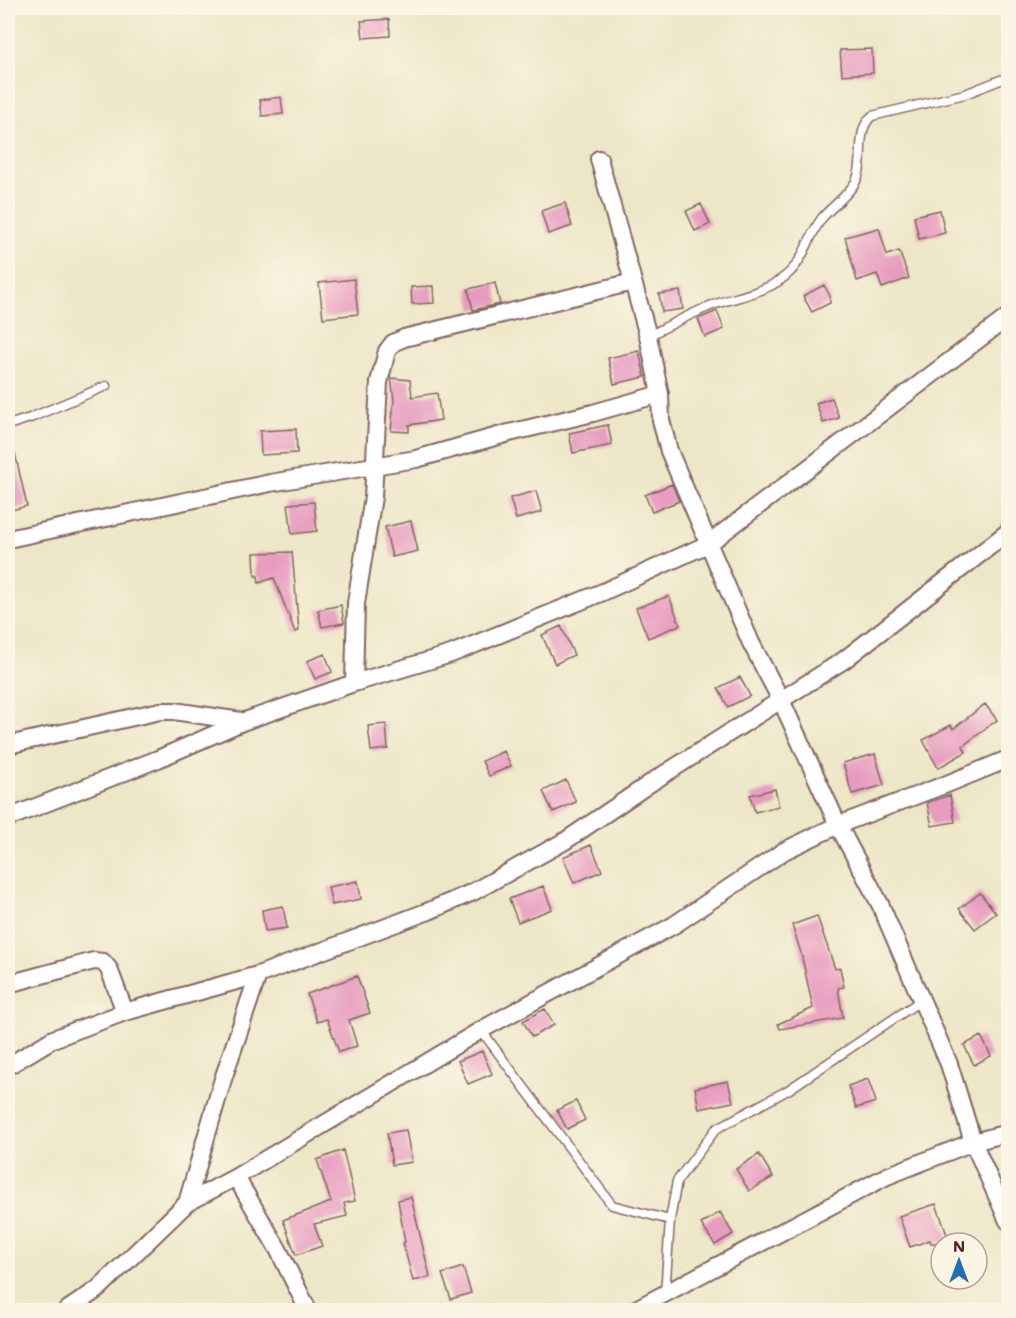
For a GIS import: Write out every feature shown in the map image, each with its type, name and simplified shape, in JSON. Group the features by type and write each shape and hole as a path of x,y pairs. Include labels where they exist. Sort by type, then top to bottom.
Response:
{"street":[{"path":"599,159 648,336 660,394 661,420 669,451 751,643 781,699 838,825 880,904 949,1064 973,1142 1008,1221"},
{"path":"354,683 356,603 373,497 379,382 383,363 393,343 404,338 633,282"},
{"path":"8,818 158,759 242,722 354,683 451,654 603,592 708,544 1008,317"},
{"path":"8,539 270,483 416,459 660,394"},
{"path":"8,1066 53,1039 126,1012 258,975 429,911 473,891 565,841 844,660 1008,532"},
{"path":"8,745 160,711 174,711 242,722"},
{"path":"67,1311 98,1289 187,1203 236,1177 481,1030 674,925 784,851 838,825 1008,759"},
{"path":"8,984 94,961 103,962 109,969 126,1012"},
{"path":"187,1203 223,1078 258,975"},
{"path":"634,1311 887,1176 973,1142 1008,1133"},
{"path":"236,1177 278,1249 308,1311"}],"lane":[{"path":"648,336 710,306 767,287 790,272 797,264 821,219 856,182 860,173 864,131 869,118 877,114 912,108 965,94 1008,77"},
{"path":"8,424 39,414 106,386"},
{"path":"665,1295 670,1220 677,1181 716,1129 788,1090 921,1001"},
{"path":"481,1030 612,1205 670,1220"}],"building":[{"path":"389,19 390,36 363,38 361,21"},
{"path":"872,49 873,73 842,75 840,50"},
{"path":"281,97 283,114 262,116 260,100"},
{"path":"565,203 572,226 548,234 541,211"},
{"path":"701,204 710,224 695,231 686,211"},
{"path":"940,210 945,233 919,239 914,216"},
{"path":"879,228 887,255 899,251 909,278 882,288 877,274 857,281 845,237"},
{"path":"354,279 358,314 323,318 319,283"},
{"path":"495,283 500,304 473,310 468,289"},
{"path":"824,285 830,296 830,303 812,312 803,296"},
{"path":"433,286 434,303 412,304 411,287"},
{"path":"680,291 683,309 662,312 659,294"},
{"path":"717,311 724,329 705,337 698,319"},
{"path":"639,351 645,377 614,384 608,358"},
{"path":"391,378 410,380 412,397 437,393 441,420 409,425 409,432 391,431 394,400"},
{"path":"832,398 839,418 823,423 816,403"},
{"path":"608,425 612,445 573,453 569,433"},
{"path":"296,429 297,453 261,455 260,431"},
{"path":"15,453 27,506 8,511 8,454"},
{"path":"672,484 679,501 652,512 645,495"},
{"path":"536,491 542,512 516,519 510,498"},
{"path":"314,502 317,531 292,534 288,504"},
{"path":"411,521 418,551 392,557 385,527"},
{"path":"292,552 299,631 295,632 274,578 259,583 258,576 255,576 254,553"},
{"path":"669,596 680,625 648,638 636,608"},
{"path":"341,605 344,623 322,627 318,610"},
{"path":"561,626 574,655 555,664 542,635"},
{"path":"325,654 332,672 315,679 307,661"},
{"path":"740,677 750,696 728,707 718,688"},
{"path":"985,704 997,720 963,746 966,752 938,768 923,740 951,725 953,729"},
{"path":"386,724 388,749 371,751 368,726"},
{"path":"504,751 511,766 489,776 482,761"},
{"path":"875,754 884,785 852,794 843,763"},
{"path":"566,780 576,802 553,812 543,791"},
{"path":"775,789 779,806 755,812 750,795"},
{"path":"950,795 955,822 932,826 927,803"},
{"path":"591,845 602,871 574,883 563,857"},
{"path":"358,881 361,899 332,905 328,887"},
{"path":"543,886 552,909 518,922 509,899"},
{"path":"980,893 996,913 975,929 959,909"},
{"path":"283,906 287,928 265,931 262,910"},
{"path":"817,916 835,969 840,968 844,987 838,988 843,1018 780,1029 778,1024 813,1008 801,953 792,925"},
{"path":"357,976 370,1013 349,1020 357,1046 339,1052 327,1019 317,1022 307,994"},
{"path":"545,1009 554,1025 532,1037 523,1021"},
{"path":"981,1036 991,1056 974,1065 964,1045"},
{"path":"482,1051 492,1074 468,1084 458,1061"},
{"path":"868,1079 876,1102 856,1108 848,1086"},
{"path":"728,1081 733,1102 699,1109 695,1088"},
{"path":"576,1101 585,1120 567,1129 557,1110"},
{"path":"406,1130 412,1162 392,1165 387,1133"},
{"path":"343,1150 355,1201 344,1203 347,1216 314,1224 322,1246 296,1255 283,1220 331,1202 317,1160"},
{"path":"759,1154 773,1177 749,1191 736,1169"},
{"path":"411,1197 430,1277 413,1281 403,1243 405,1242 398,1200"},
{"path":"936,1204 946,1231 929,1231 929,1240 910,1247 899,1216"},
{"path":"720,1212 733,1234 715,1245 701,1224"},
{"path":"463,1267 471,1293 451,1299 442,1274"}]}
